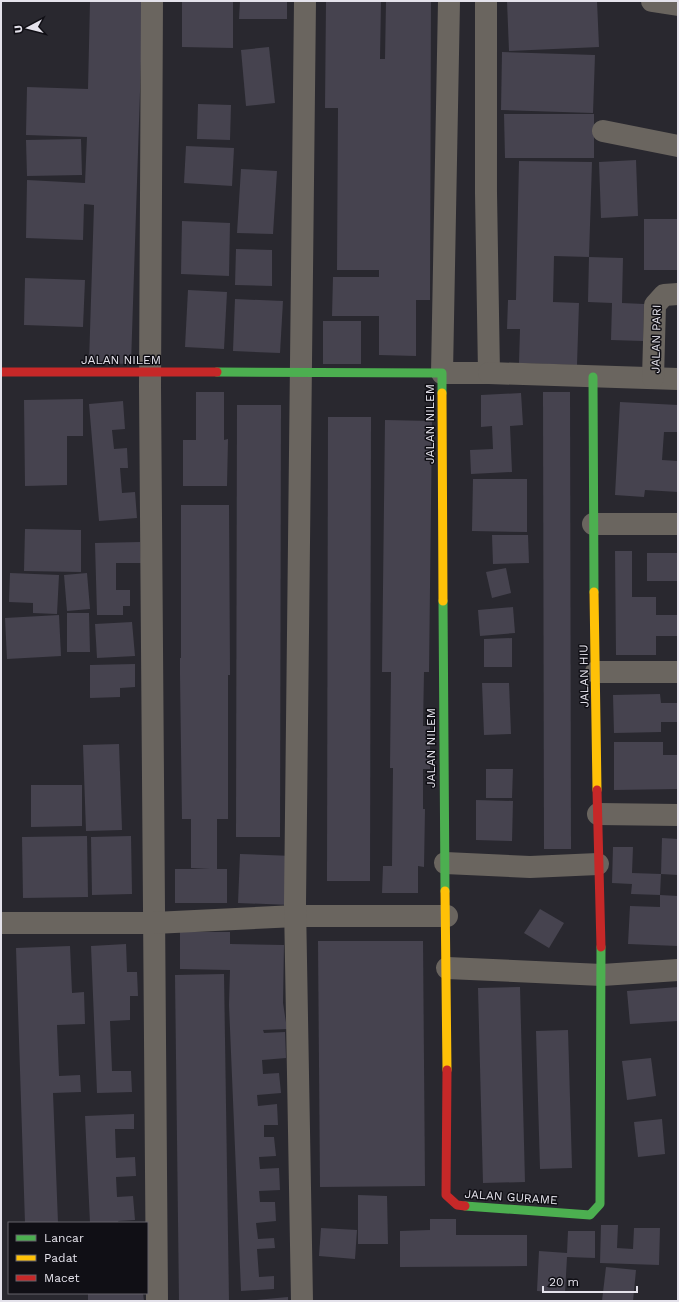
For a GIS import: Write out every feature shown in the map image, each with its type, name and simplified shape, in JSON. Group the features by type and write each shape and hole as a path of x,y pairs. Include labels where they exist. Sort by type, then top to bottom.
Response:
{"street":[{"path":"152,1 150,372 157,1301"},
{"path":"302,1301 296,916 300,373 305,1"},
{"path":"450,1 442,373 653,378"},
{"path":"486,1 486,193 489,373"},
{"path":"652,1 678,6"},
{"path":"603,131 678,146"},
{"name":"JALAN PARI","path":"678,294 664,295 655,305 653,378 678,379"},
{"name":"JALAN NILEM","path":"1,372 442,373 443,798 447,916"},
{"name":"JALAN HIU","path":"593,377 593,524 598,864 602,975"},
{"path":"593,524 678,524"},
{"path":"596,672 678,672"},
{"path":"598,814 678,815"},
{"path":"445,864 530,867 598,864"},
{"path":"1,923 154,923 296,916 447,916"},
{"name":"JALAN GURAME","path":"447,916 446,1195 457,1205 590,1215 600,1204 602,975"},
{"path":"447,968 602,975 678,970"}],"building":[{"path":"90,1 143,1 131,364 89,363 94,205 84,204 83,240 26,238 27,180 85,183 87,137 26,135 27,87 88,89"},
{"path":"182,1 233,1 233,48 182,47"},
{"path":"240,1 287,1 287,19 239,19"},
{"path":"326,1 381,1 380,59 385,59 386,1 431,1 430,300 416,300 416,356 379,355 379,316 332,316 333,277 379,277 379,270 337,270 338,108 325,108"},
{"path":"507,1 597,1 599,47 509,51"},
{"path":"269,47 275,103 246,106 241,50"},
{"path":"502,52 595,55 593,113 501,110"},
{"path":"198,104 231,105 230,140 197,139"},
{"path":"504,114 594,114 594,158 505,158"},
{"path":"81,139 82,175 27,176 26,140"},
{"path":"186,146 234,148 232,186 184,183"},
{"path":"636,160 638,216 601,218 599,162"},
{"path":"519,161 592,162 589,257 554,256 553,302 579,303 577,365 519,363 520,329 507,329 508,300 516,300"},
{"path":"241,169 277,171 273,234 237,233"},
{"path":"644,219 678,219 678,270 644,270"},
{"path":"182,221 230,223 229,276 181,274"},
{"path":"236,249 272,250 272,286 235,285"},
{"path":"589,257 623,258 622,303 644,304 643,341 611,340 612,303 588,302"},
{"path":"25,278 85,280 83,327 24,325"},
{"path":"188,290 227,292 224,349 185,347"},
{"path":"235,299 283,301 280,353 233,351"},
{"path":"323,321 361,321 361,364 323,364"},
{"path":"196,392 224,392 224,440 228,439 227,486 183,486 183,440 196,440"},
{"path":"543,392 570,392 571,849 544,849"},
{"path":"521,393 523,425 510,426 512,472 471,474 470,450 493,449 492,426 481,427 481,395"},
{"path":"83,399 83,436 67,436 67,485 25,486 24,400"},
{"path":"123,401 125,429 112,430 114,449 127,448 128,468 120,468 122,493 135,492 137,518 99,521 89,404"},
{"path":"620,402 678,405 678,432 664,432 662,460 678,461 678,492 645,490 644,497 615,495"},
{"path":"237,405 281,405 280,837 236,837"},
{"path":"328,417 371,417 370,881 327,881"},
{"path":"385,420 432,421 429,672 424,672 423,726 430,726 430,769 423,769 423,809 425,809 424,867 418,866 418,893 382,893 383,866 392,866 393,768 390,768 391,672 382,672"},
{"path":"473,479 527,479 527,532 472,531"},
{"path":"181,505 229,505 230,675 228,675 228,819 217,819 217,869 227,869 227,903 175,903 175,869 210,869 191,868 191,819 182,819 180,675"},
{"path":"25,529 81,530 81,572 24,571"},
{"path":"492,535 528,535 529,563 493,564"},
{"path":"140,542 141,563 116,563 116,590 130,590 130,606 123,606 123,615 97,615 95,543"},
{"path":"615,551 632,551 632,597 656,597 656,615 678,615 678,636 656,636 656,655 616,655"},
{"path":"647,553 678,553 678,581 647,581"},
{"path":"506,568 511,593 492,598 486,572"},
{"path":"10,573 59,575 57,614 33,613 33,603 9,602"},
{"path":"87,573 90,609 67,611 64,575"},
{"path":"513,607 515,633 480,636 478,610"},
{"path":"67,613 89,613 90,652 67,652"},
{"path":"59,615 61,656 7,659 5,618"},
{"path":"132,622 135,656 97,658 95,624"},
{"path":"512,638 512,667 484,667 484,639"},
{"path":"135,664 135,687 120,688 120,697 90,698 90,665"},
{"path":"482,683 509,683 511,734 484,735"},
{"path":"660,694 661,703 678,703 678,722 661,722 661,732 614,733 613,695"},
{"path":"614,742 663,742 663,755 678,755 678,789 614,790"},
{"path":"119,744 122,830 86,831 83,745"},
{"path":"486,769 513,769 512,798 486,798"},
{"path":"31,785 82,785 82,826 31,827"},
{"path":"476,800 513,801 512,841 476,840"},
{"path":"87,836 88,897 23,898 22,837"},
{"path":"131,836 132,894 92,895 91,837"},
{"path":"662,838 678,839 678,875 661,874"},
{"path":"613,847 633,847 632,873 661,874 660,895 631,894 632,884 612,883"},
{"path":"240,854 293,856 291,905 238,903"},
{"path":"660,895 678,896 678,946 628,944 630,906 660,907"},
{"path":"540,909 564,923 549,948 524,933"},
{"path":"180,932 230,932 230,944 284,945 283,1003 287,1029 263,1030 264,1033 285,1032 286,1058 262,1060 263,1074 279,1073 281,1093 257,1095 258,1106 277,1104 278,1125 264,1125 264,1137 274,1137 276,1156 259,1157 260,1169 279,1168 280,1190 259,1191 260,1202 275,1202 276,1221 256,1223 258,1239 274,1238 275,1248 257,1249 259,1277 274,1276 274,1289 241,1291 229,1005 230,970 180,969"},
{"path":"318,941 423,941 425,1186 320,1187"},
{"path":"126,944 127,972 137,972 138,996 130,996 130,1020 110,1021 112,1071 131,1071 132,1092 97,1093 91,946"},
{"path":"70,946 72,993 84,992 85,1024 57,1025 59,1076 80,1075 81,1092 53,1093 58,1222 25,1222 16,948"},
{"path":"224,974 229,1301 179,1301 175,975"},
{"path":"520,987 525,1182 483,1183 478,988"},
{"path":"678,987 678,1021 630,1024 627,991"},
{"path":"568,1030 572,1168 540,1169 536,1031"},
{"path":"651,1058 656,1096 627,1100 622,1061"},
{"path":"134,1114 134,1129 115,1129 116,1158 135,1157 136,1176 116,1177 117,1197 133,1196 135,1220 118,1222 90,1222 85,1116"},
{"path":"662,1119 665,1154 638,1157 634,1122"},
{"path":"358,1195 387,1196 388,1244 358,1244"},
{"path":"430,1219 456,1219 456,1235 527,1235 527,1266 400,1267 400,1231 430,1230"},
{"path":"601,1225 618,1225 617,1248 633,1249 634,1228 660,1228 659,1265 600,1263"},
{"path":"321,1228 357,1230 355,1259 319,1256"},
{"path":"568,1231 595,1231 595,1258 567,1257 565,1293 537,1291 539,1251 567,1253"},
{"path":"606,1267 636,1270 633,1301 602,1301"},
{"path":"88,1294 143,1294 144,1301 88,1301"},
{"path":"288,1297 288,1301 256,1301 256,1300"}],"traffic: fast":[{"path":"217,372 442,373 442,393"},
{"path":"593,377 594,592"},
{"path":"443,601 445,891"},
{"path":"465,1206 590,1215 600,1204 601,947"}],"traffic: slow":[{"path":"442,393 443,601"},
{"path":"594,592 597,790"},
{"path":"445,891 447,1070"}],"traffic: jam":[{"path":"1,372 217,372"},
{"path":"597,790 601,947"},
{"path":"447,1070 446,1195 457,1205 465,1206"}]}
